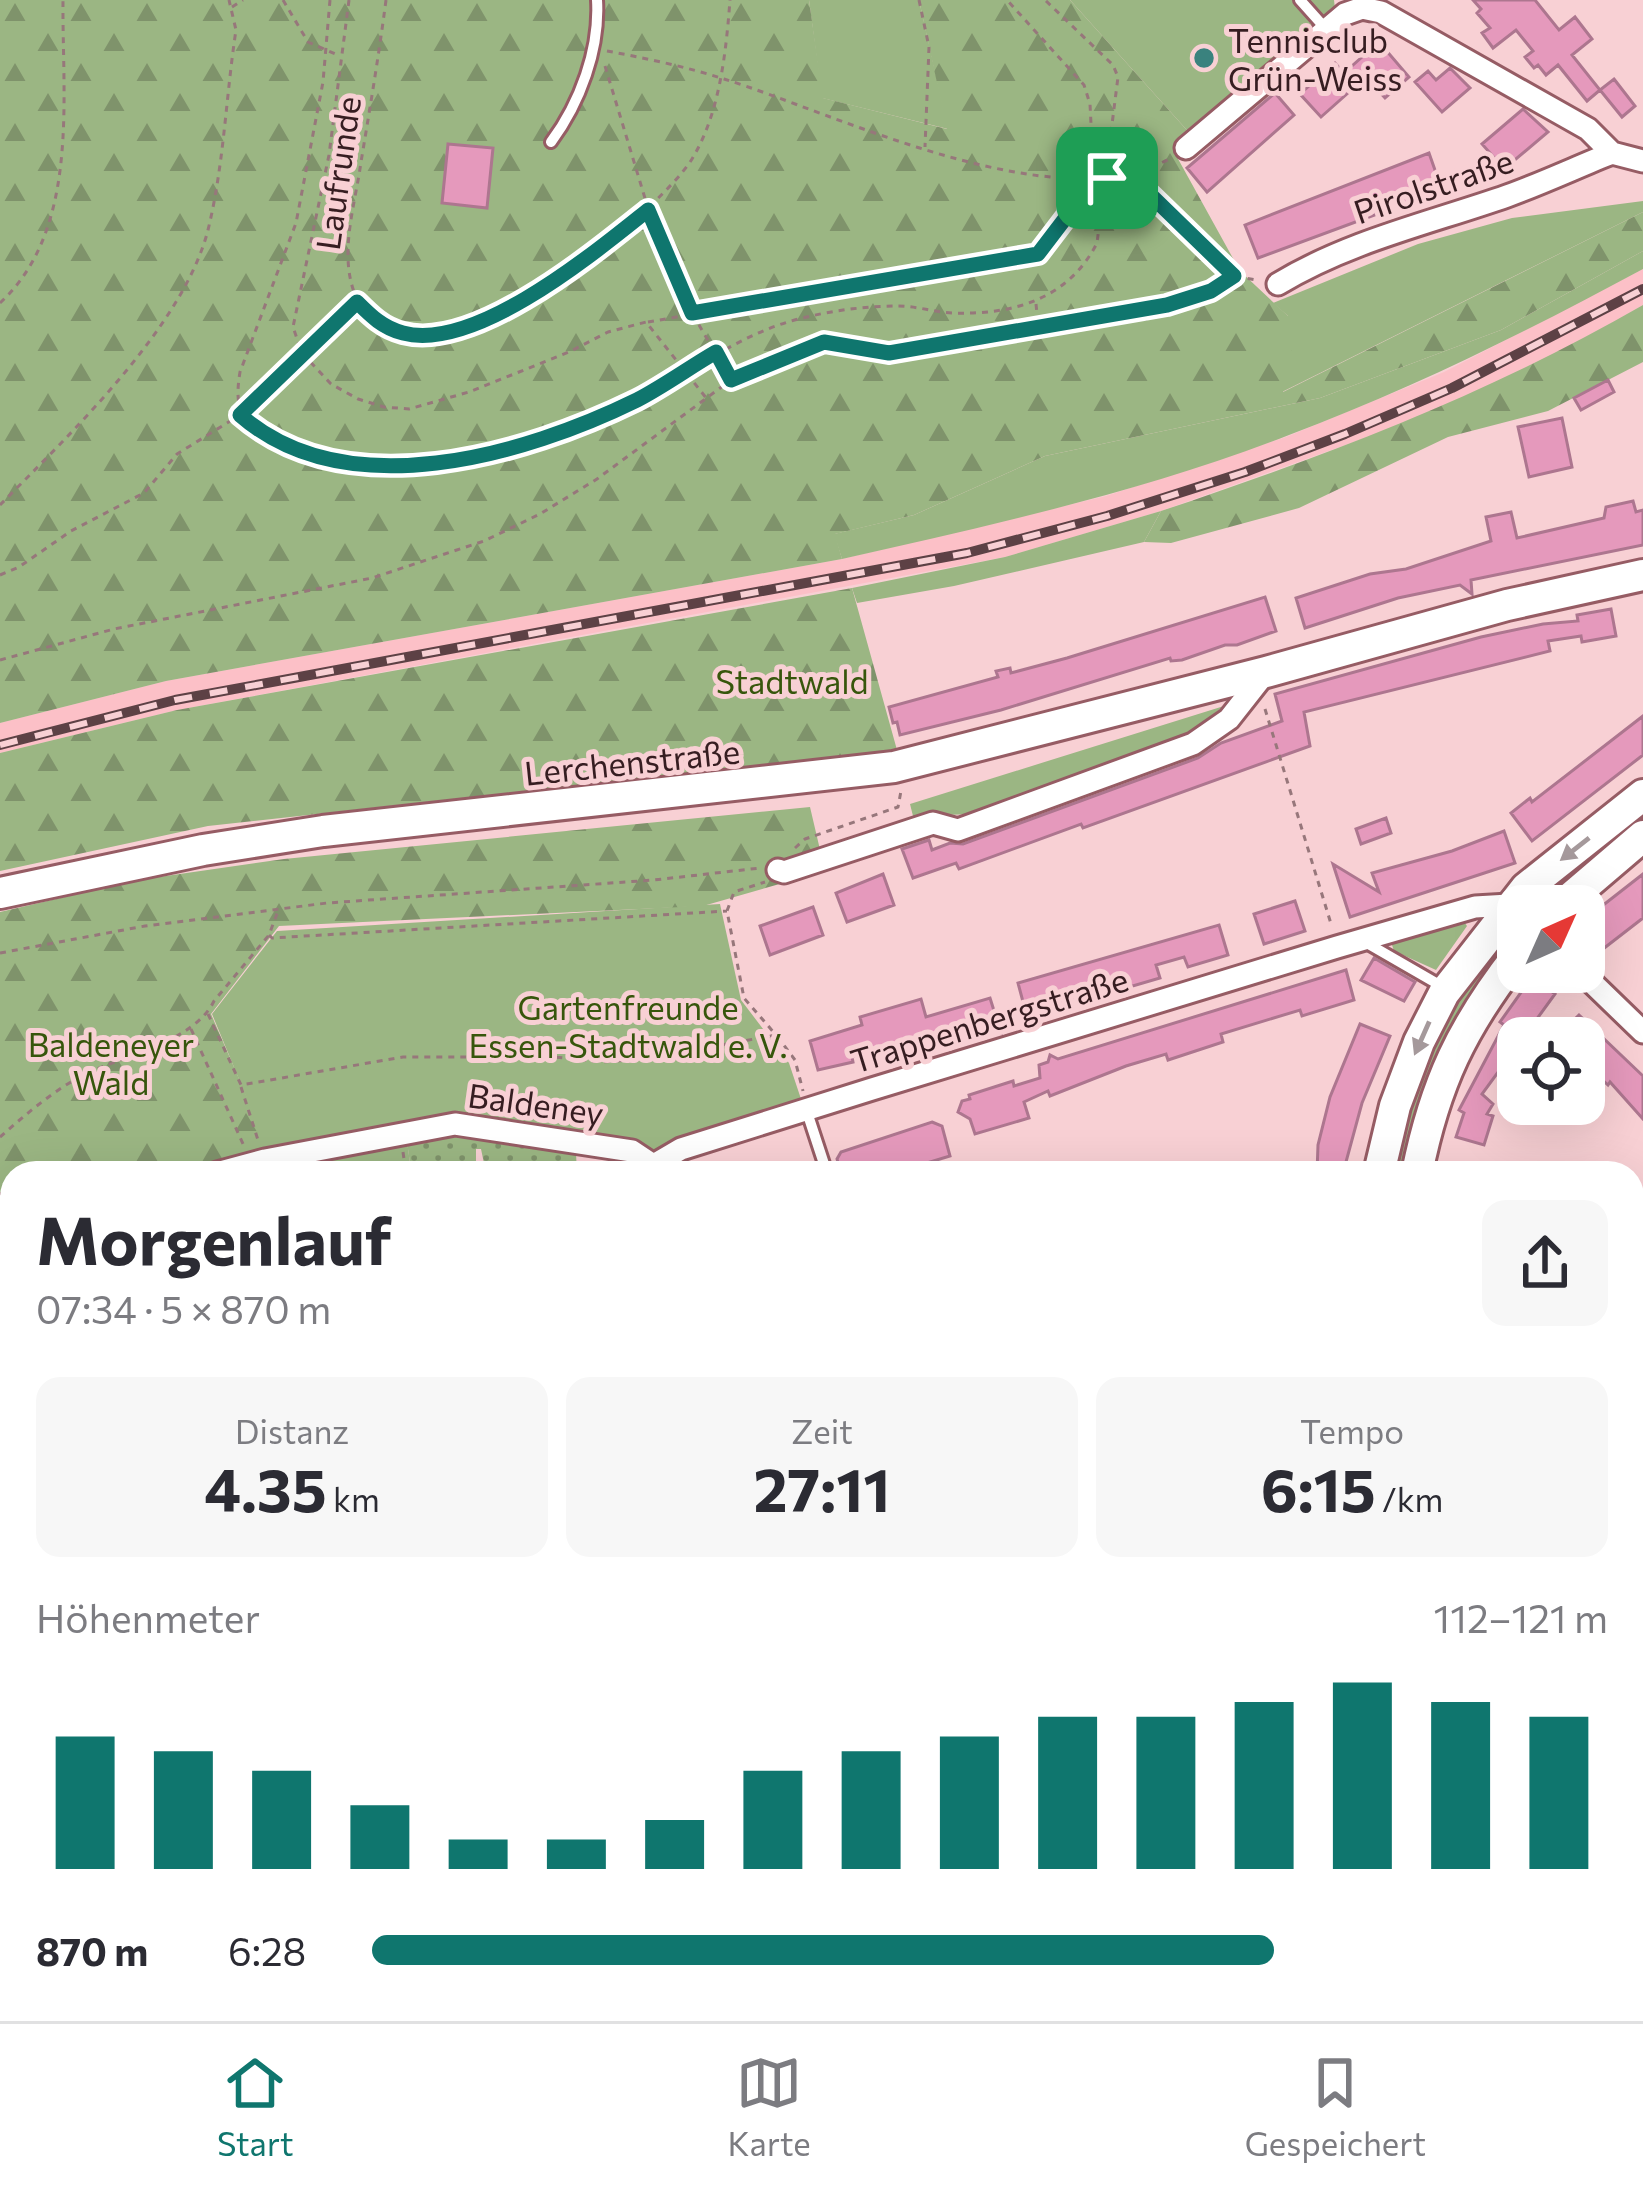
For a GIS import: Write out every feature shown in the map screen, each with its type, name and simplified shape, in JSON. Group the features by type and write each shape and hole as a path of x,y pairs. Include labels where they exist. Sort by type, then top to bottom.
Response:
{"main road":[{"name":"Lerchenstraße","path":"0,893 203,850 323,831 894,767 1507,605 1643,575"},
{"path":"1541,885 1643,795"},
{"path":"1586,885 1643,836"},
{"path":"1382,1161 1395,1106 1419,1042 1447,989 1497,929"},
{"path":"1420,1161 1433,1106 1460,1040 1497,981"}],"street":[{"path":"1186,148 1326,29 1362,8 1381,12 1558,111 1588,129 1612,153 1643,161"},
{"name":"Pirolstraße","path":"1278,284 1380,238 1508,196 1612,153"},
{"path":"781,871 933,823 958,830 1192,744 1229,719 1265,672"},
{"name":"Trappenbergstraße","path":"661,1161 681,1149 1337,946 1475,907 1497,908"},
{"path":"1603,993 1643,1032"},
{"name":"Baldeney","path":"281,1161 455,1124 632,1150 641,1161"}],"lane":[{"path":"551,142 566,122 593,50 597,0"},
{"path":"1300,0 1326,29"},
{"path":"1362,940 1447,989"},
{"path":"807,1112 823,1161"}],"path":[{"path":"0,303 38,256 61,172 63,0"},
{"path":"0,505 97,406 165,318 208,233 236,30 229,0"},
{"path":"232,7 243,0"},
{"path":"283,0 308,42 342,56"},
{"path":"330,0 302,201 236,394 240,415 254,428 325,459 363,466 510,452 641,398 716,352 775,326 820,314 895,306 975,312 1036,303 1054,293 1088,262 1101,225 1117,71 1045,0"},
{"path":"349,0 329,155 293,327 302,353 331,384 358,399 410,409 469,392 608,332 646,322 1038,254 1067,216 1091,124 1084,85 1007,0"},
{"name":"Laufrunde","path":"357,302 347,254 386,0"},
{"path":"0,575 144,493 189,444 240,415 357,302 379,323 404,334 434,335 460,328 522,301 648,210 693,157 708,122 720,77 730,0"},
{"path":"919,0 929,47 925,149"},
{"path":"593,50 720,77 989,167 1076,177 1131,176 1186,148"},
{"path":"593,50 604,65 648,210 692,313 731,380"},
{"path":"1131,176 1234,276 1278,284"},
{"path":"0,660 95,634 316,591 428,563 540,514 651,443 731,380 824,342 889,353 1189,300 1234,276"},
{"path":"1036,303 1038,326"},
{"path":"646,322 709,400"},
{"path":"1265,709 1337,946"},
{"path":"807,1112 795,1060 744,998 727,911 734,892 775,878 796,844 898,807 901,790 894,767"},
{"path":"0,953 146,926 394,897 654,880 771,866 781,871"},
{"path":"0,1136 82,1076 190,1027 208,1014 269,935 278,910"},
{"path":"269,935 727,911"},
{"path":"208,1014 241,1085 261,1161"},
{"path":"190,1027 242,1142 259,1161"},
{"path":"241,1085 404,1057 645,1059 776,1034"}],"shaded area":[{"path":"1643,269 1643,305 1563,351 1421,418 1161,511 1005,557 177,710 0,753 0,723 166,681 842,559 1106,496 1286,437 1444,372"}],"green space":[{"name":"Stadtwald","path":"0,0 809,0 823,98 947,129 919,0 1070,0 1194,138 1175,150 1177,157 1240,271 1288,316 1293,343 1283,392 1643,212 1643,251 1501,330 1320,398 1045,456 914,515 835,534 842,559 166,681 0,723"},
{"path":"809,0 919,0 948,129 822,98"},
{"name":"Tennisclub Grün-Weiss","path":"1070,0 1334,0 1336,17 1194,138"},
{"path":"1643,201 1643,212 1282,392 1288,316 1273,303 1418,244 1512,218"},
{"path":"1643,251 1643,269 1556,315 1425,379 1289,435 1124,490 842,559 834,534 914,515 1045,456 1320,398 1501,330"},
{"path":"1643,305 1643,362 1548,411 1448,437 1299,508 1171,543 1144,542 1161,511 1408,420 1527,366"},
{"path":"1161,511 1144,542 857,603 852,588 1005,557"},
{"name":"Stadtwald","path":"852,588 897,750 208,826 0,871 0,753 177,710"},
{"path":"1224,706 1185,736 976,814 913,816 910,804"},
{"name":"Baldeneyer Wald","path":"810,807 825,871 703,906 279,926 211,1014 275,1161 0,1161 0,912 138,880 284,859"},
{"name":"Gartenfreunde Essen-Stadtwald e. V.","path":"720,904 741,1000 789,1063 803,1105 654,1152 534,1124 269,1152 212,1014 277,931"},
{"path":"1462,919 1467,926 1436,970 1394,951 1397,940"},
{"path":"1477,957 1490,966 1497,959 1415,1161 1391,1161 1406,1098"},
{"path":"462,1115 575,1133 576,1161 484,1161 481,1149 476,1149 476,1161 410,1161 407,1142"},
{"path":"407,1141 410,1161 281,1161"}],"building":[{"path":"1473,0 1535,0 1559,30 1575,17 1592,39 1572,55 1600,90 1587,101 1558,65 1546,75 1538,65 1534,68 1525,57 1533,51 1516,30 1493,48 1482,33 1490,28"},
{"path":"1379,42 1409,77 1385,98 1366,77 1321,117 1300,94 1335,63 1344,73"},
{"path":"1450,68 1470,88 1442,112 1415,82 1428,71 1436,80"},
{"path":"1614,79 1635,106 1622,117 1600,90"},
{"path":"1275,93 1294,115 1207,192 1187,168"},
{"path":"1523,109 1548,132 1504,169 1482,144"},
{"path":"448,144 493,148 487,208 442,203"},
{"path":"1429,153 1442,190 1258,258 1245,225"},
{"path":"1608,380 1614,392 1581,410 1574,398"},
{"path":"1562,418 1572,467 1529,477 1518,427"},
{"path":"1633,501 1636,512 1643,510 1643,545 1471,580 1472,594 1460,585 1398,598 1305,628 1296,598 1491,541 1486,517 1511,512 1517,538 1604,518 1606,507"},
{"path":"1265,597 1276,631 1237,645 1182,660 1170,658 1001,710 900,735 897,722 893,723 889,707 998,677 996,671 1010,668 1011,673 1067,658"},
{"path":"1611,609 1616,636 1548,641 1550,651 1304,712 1310,746 1083,828 1081,824 959,869 956,863 913,878 902,849 929,840 932,850 963,844 1198,758 1221,743 1282,721 1275,694 1481,637 1578,621 1577,615"},
{"path":"1643,716 1643,755 1532,841 1511,813"},
{"path":"1386,818 1391,833 1361,844 1356,829"},
{"path":"1504,831 1515,863 1350,917 1333,864 1379,892 1372,873"},
{"path":"883,874 894,905 847,922 836,893"},
{"path":"1643,874 1643,918 1605,947 1605,904"},
{"path":"1295,901 1305,931 1264,944 1254,914"},
{"path":"813,907 823,935 770,955 760,926"},
{"path":"1219,925 1228,955 1188,967 1184,957 1156,965 1160,978 1027,1017 1018,983"},
{"path":"1374,958 1415,982 1404,1001 1361,980"},
{"path":"1346,970 1354,1000 1302,1016 1300,1010 1221,1034 1223,1042 1168,1060 1166,1054 1050,1096 1048,1091 1024,1102 1029,1118 975,1134 970,1119 958,1112 969,1095 1040,1078 1039,1065 1048,1062 1050,1055 1058,1059"},
{"path":"1521,993 1555,994 1538,1017 1504,1017"},
{"path":"990,998 1001,1033 990,1029 965,1037 946,1028 818,1070 810,1041 862,1025 860,1017 921,999 926,1017"},
{"path":"1360,1024 1390,1036 1362,1103 1346,1161 1317,1161 1330,1097"},
{"path":"1497,1038 1497,1074 1482,1094 1493,1104 1487,1114 1493,1116 1484,1145 1456,1137 1464,1113 1459,1110"},
{"path":"1605,1040 1643,1076 1643,1119 1610,1082 1608,1085"},
{"path":"932,1122 942,1126 950,1156 934,1161 838,1161 841,1152"}],"railway":[{"path":"0,745 175,700 967,553 1107,516 1345,434 1452,388 1643,289"}],"place":[{"name":"Tennisclub Grün-Weiss","path":"1204,58"}],"route":[{"path":"1131,176 1234,276 1211,291 1167,305 889,353 824,342 731,380 716,352 641,398 510,452 363,466 303,451 254,428 240,415 357,302 379,323 404,334 434,335 460,328 522,301 648,210 692,313 1038,254 1067,216 1076,177 1107,178 1131,176"}]}
